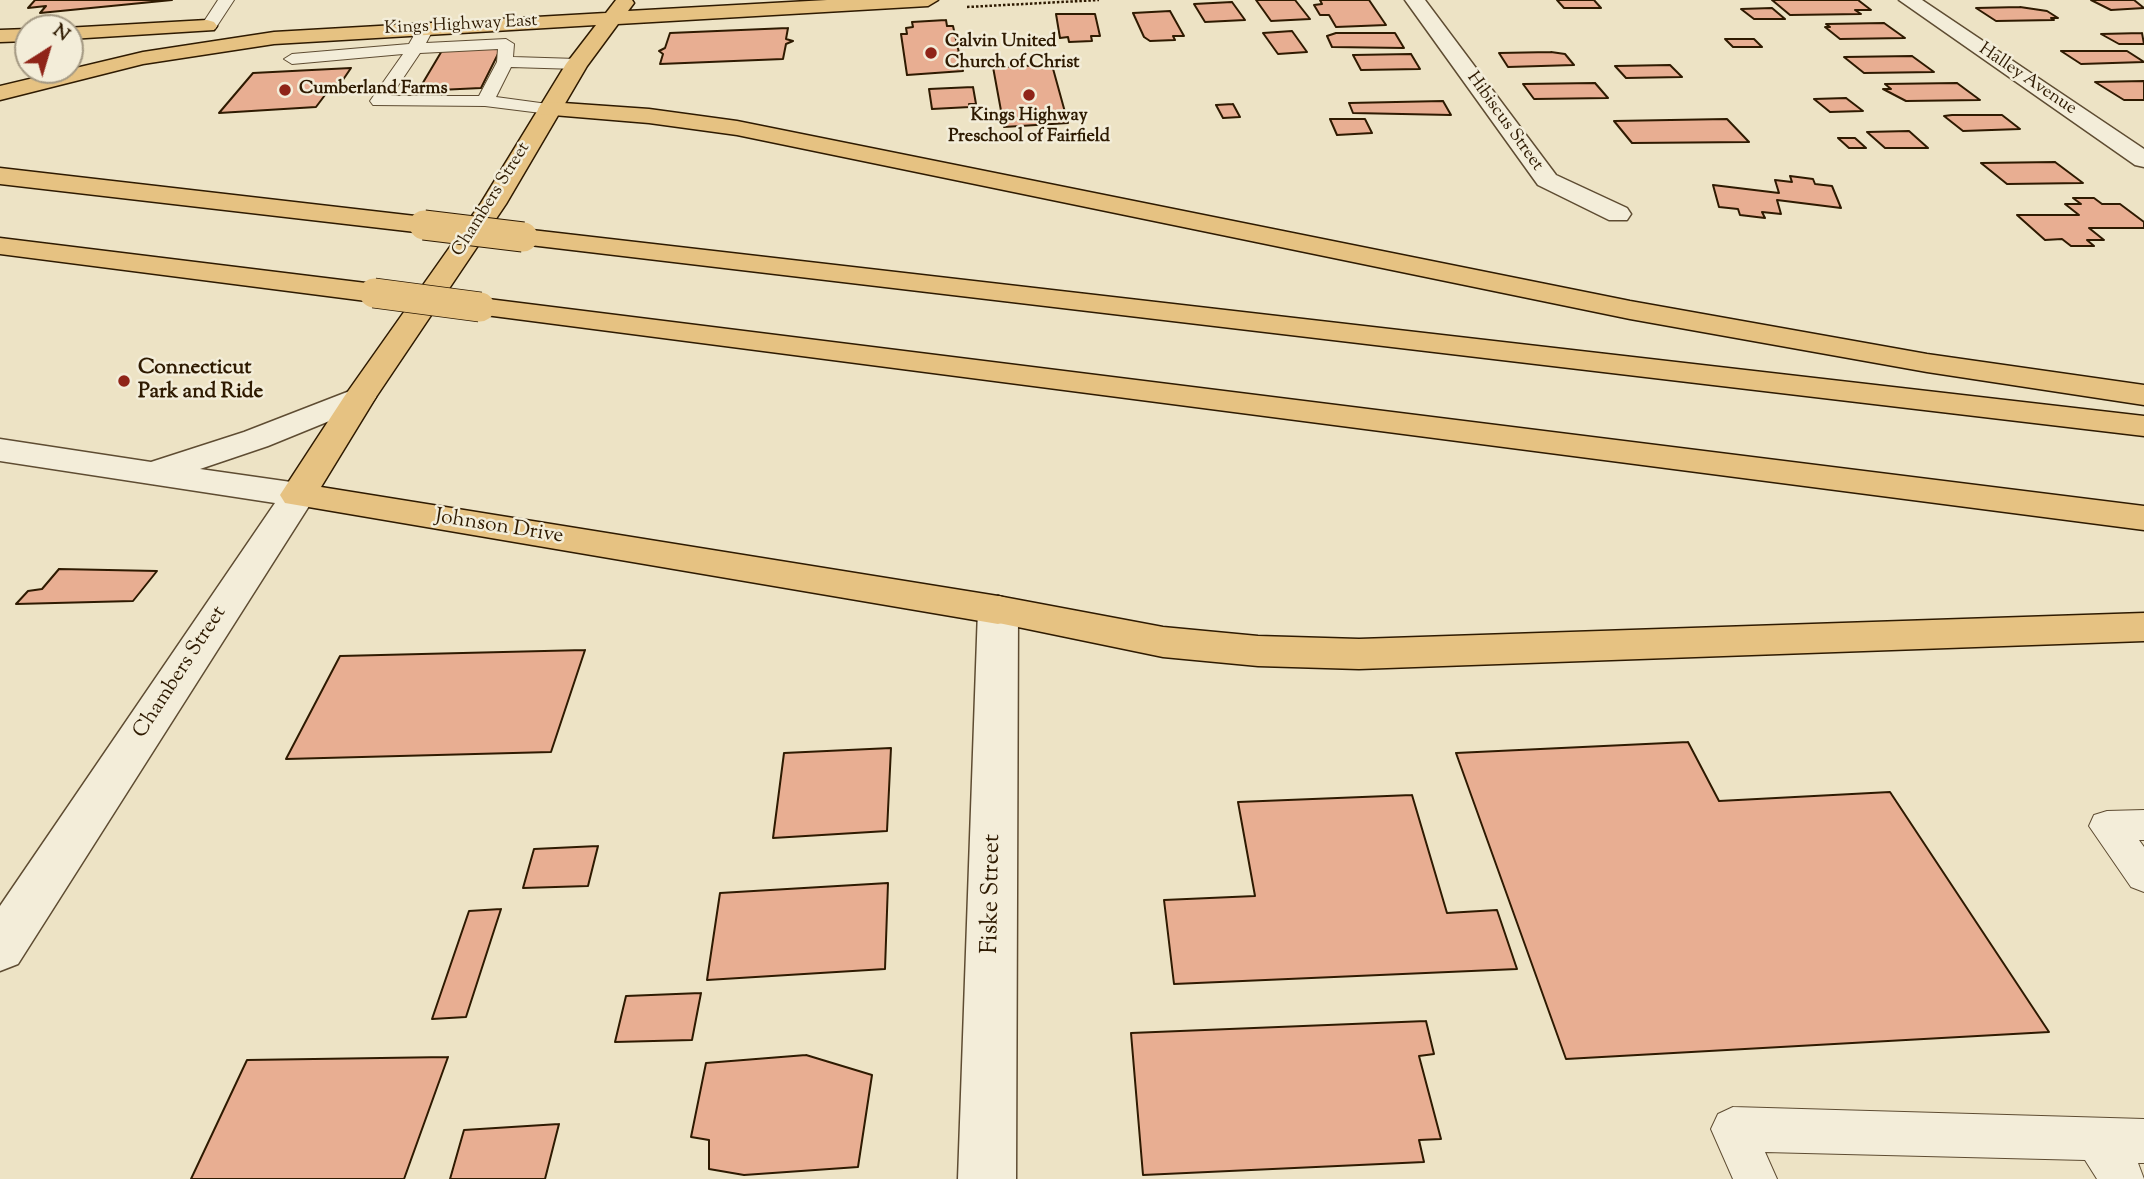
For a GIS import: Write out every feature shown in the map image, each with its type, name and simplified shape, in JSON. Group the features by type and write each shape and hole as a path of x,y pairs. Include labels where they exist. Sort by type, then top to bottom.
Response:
{"main road":[{"name":"Kings Highway East","path":"0,93 109,65 274,38 516,23 684,0"},
{"name":"Kings Highway East","path":"84,32 928,0"},
{"name":"Chambers Street","path":"298,495 360,397 493,204 577,64 619,10"},
{"path":"549,109 649,116 737,128 1630,310 1927,363 2144,395"},
{"path":"0,176 2144,426"},
{"path":"0,246 2144,518"},
{"name":"Johnson Drive","path":"298,495 998,610 1163,642 1258,652 1359,654 2144,627"}],"street":[{"name":"Hibiscus Street","path":"1415,0 1547,180 1618,214"},
{"name":"Halley Avenue","path":"1909,0 2144,160"},
{"path":"151,474 209,456 360,397"},
{"name":"Johnson Drive","path":"0,450 298,495"},
{"name":"Chambers Street","path":"0,948 298,495"},
{"name":"Fiske Street","path":"987,1179 998,610"}],"lane":[{"path":"209,26 226,0"},
{"path":"485,101 505,62 506,44 516,23"},
{"path":"426,28 380,101 485,101 549,109"},
{"path":"292,59 415,48 506,44"},
{"path":"505,62 577,64"},
{"path":"2144,825 2107,826 2144,876"},
{"path":"1755,1179 1733,1129 2144,1141"},
{"path":"2096,1139 2123,1179"}],"building":[{"path":"35,0 172,0 40,13 46,6 28,8"},
{"path":"1256,0 1295,0 1310,19 1271,21"},
{"path":"1320,0 1369,0 1386,25 1336,27 1329,15 1320,15 1314,5 1322,4"},
{"path":"1557,0 1594,0 1601,8 1564,8"},
{"path":"1772,0 1858,0 1871,10 1855,10 1861,14 1790,15"},
{"path":"2091,0 2134,0 2144,8 2111,10"},
{"path":"1232,2 1245,20 1205,22 1194,4"},
{"path":"2020,7 2047,11 2058,18 1996,21 1976,8"},
{"path":"1772,8 1785,19 1754,19 1741,9"},
{"path":"1170,11 1184,36 1173,36 1175,40 1150,41 1144,37 1133,13"},
{"path":"1056,14 1095,14 1100,36 1091,36 1092,41 1069,42 1068,37 1060,38"},
{"name":"Calvin United Church of Christ","path":"946,20 947,26 953,26 963,71 907,75 901,34 907,34 906,28 913,27 912,22"},
{"path":"1884,23 1905,38 1840,39 1825,27 1830,27 1826,24"},
{"path":"788,28 786,39 793,41 786,44 783,59 660,64 663,54 659,51 665,48 670,33"},
{"path":"1292,31 1307,52 1278,54 1263,33"},
{"path":"1336,33 1395,33 1404,48 1332,47 1327,36"},
{"path":"2142,33 2144,44 2119,44 2101,34"},
{"path":"1725,39 1754,39 1762,47 1733,47"},
{"name":"Cumberland Farms","path":"502,46 481,88 418,91 443,49"},
{"path":"2061,51 2127,51 2144,62 2081,64"},
{"path":"1499,53 1565,54 1574,65 1508,67"},
{"path":"1411,54 1420,69 1361,70 1353,55"},
{"path":"1912,56 1934,72 1864,73 1844,57"},
{"name":"Kings Highway Preschool of Fairfield","path":"1052,65 1068,123 1004,127 993,67"},
{"path":"1670,65 1682,77 1626,78 1615,66"},
{"name":"Cumberland Farms","path":"351,68 336,90 328,91 316,107 219,113 253,73"},
{"path":"2144,81 2144,100 2124,100 2095,82"},
{"path":"1595,83 1608,98 1534,99 1523,84"},
{"path":"1957,83 1980,100 1906,101 1883,89 1891,89 1885,84"},
{"path":"973,87 976,104 969,104 970,107 932,109 929,89"},
{"path":"1846,98 1863,111 1830,112 1814,99"},
{"path":"1443,101 1451,115 1353,113 1349,103"},
{"path":"1233,104 1240,117 1223,118 1216,105"},
{"path":"2002,115 2020,129 1963,131 1944,116"},
{"path":"1330,119 1365,119 1372,133 1337,135"},
{"path":"1727,119 1749,142 1632,143 1614,121"},
{"path":"1909,131 1928,148 1885,148 1867,132"},
{"path":"1838,138 1855,138 1866,148 1849,148"},
{"path":"2055,162 2083,183 2007,184 1981,163"},
{"path":"1790,176 1813,179 1815,184 1832,186 1841,208 1777,200 1781,214 1762,212 1765,218 1740,215 1738,209 1719,207 1713,185 1779,193 1775,180 1792,182"},
{"path":"2073,198 2094,198 2102,204 2120,204 2144,222 2144,228 2089,228 2104,240 2087,240 2094,246 2071,246 2062,239 2045,240 2017,215 2079,215 2065,204 2081,204"},
{"path":"59,569 157,571 133,601 16,604 28,591 42,589"},
{"path":"585,650 551,752 286,759 340,656"},
{"path":"1688,742 1719,801 1890,792 2049,1032 1566,1059 1456,753"},
{"path":"891,748 887,831 773,838 784,753"},
{"path":"1412,795 1447,913 1497,910 1517,969 1174,984 1164,900 1255,896 1238,802"},
{"path":"598,846 588,886 523,888 534,849"},
{"path":"888,883 885,969 707,980 720,893"},
{"path":"501,909 466,1017 432,1019 469,911"},
{"path":"701,993 692,1040 615,1042 626,996"},
{"path":"1426,1021 1434,1054 1419,1056 1441,1139 1419,1140 1424,1162 1143,1175 1131,1033"},
{"path":"806,1055 872,1075 858,1167 744,1175 709,1169 709,1140 691,1137 706,1063"},
{"path":"448,1057 404,1179 191,1179 247,1060"},
{"path":"559,1124 545,1179 450,1179 464,1130"}],"place":[{"name":"Calvin United Church of Christ","path":"931,53"},
{"name":"Cumberland Farms","path":"285,90"},
{"name":"Kings Highway Preschool of Fairfield","path":"1029,95"},
{"name":"Connecticut Park and Ride","path":"124,381"}]}
